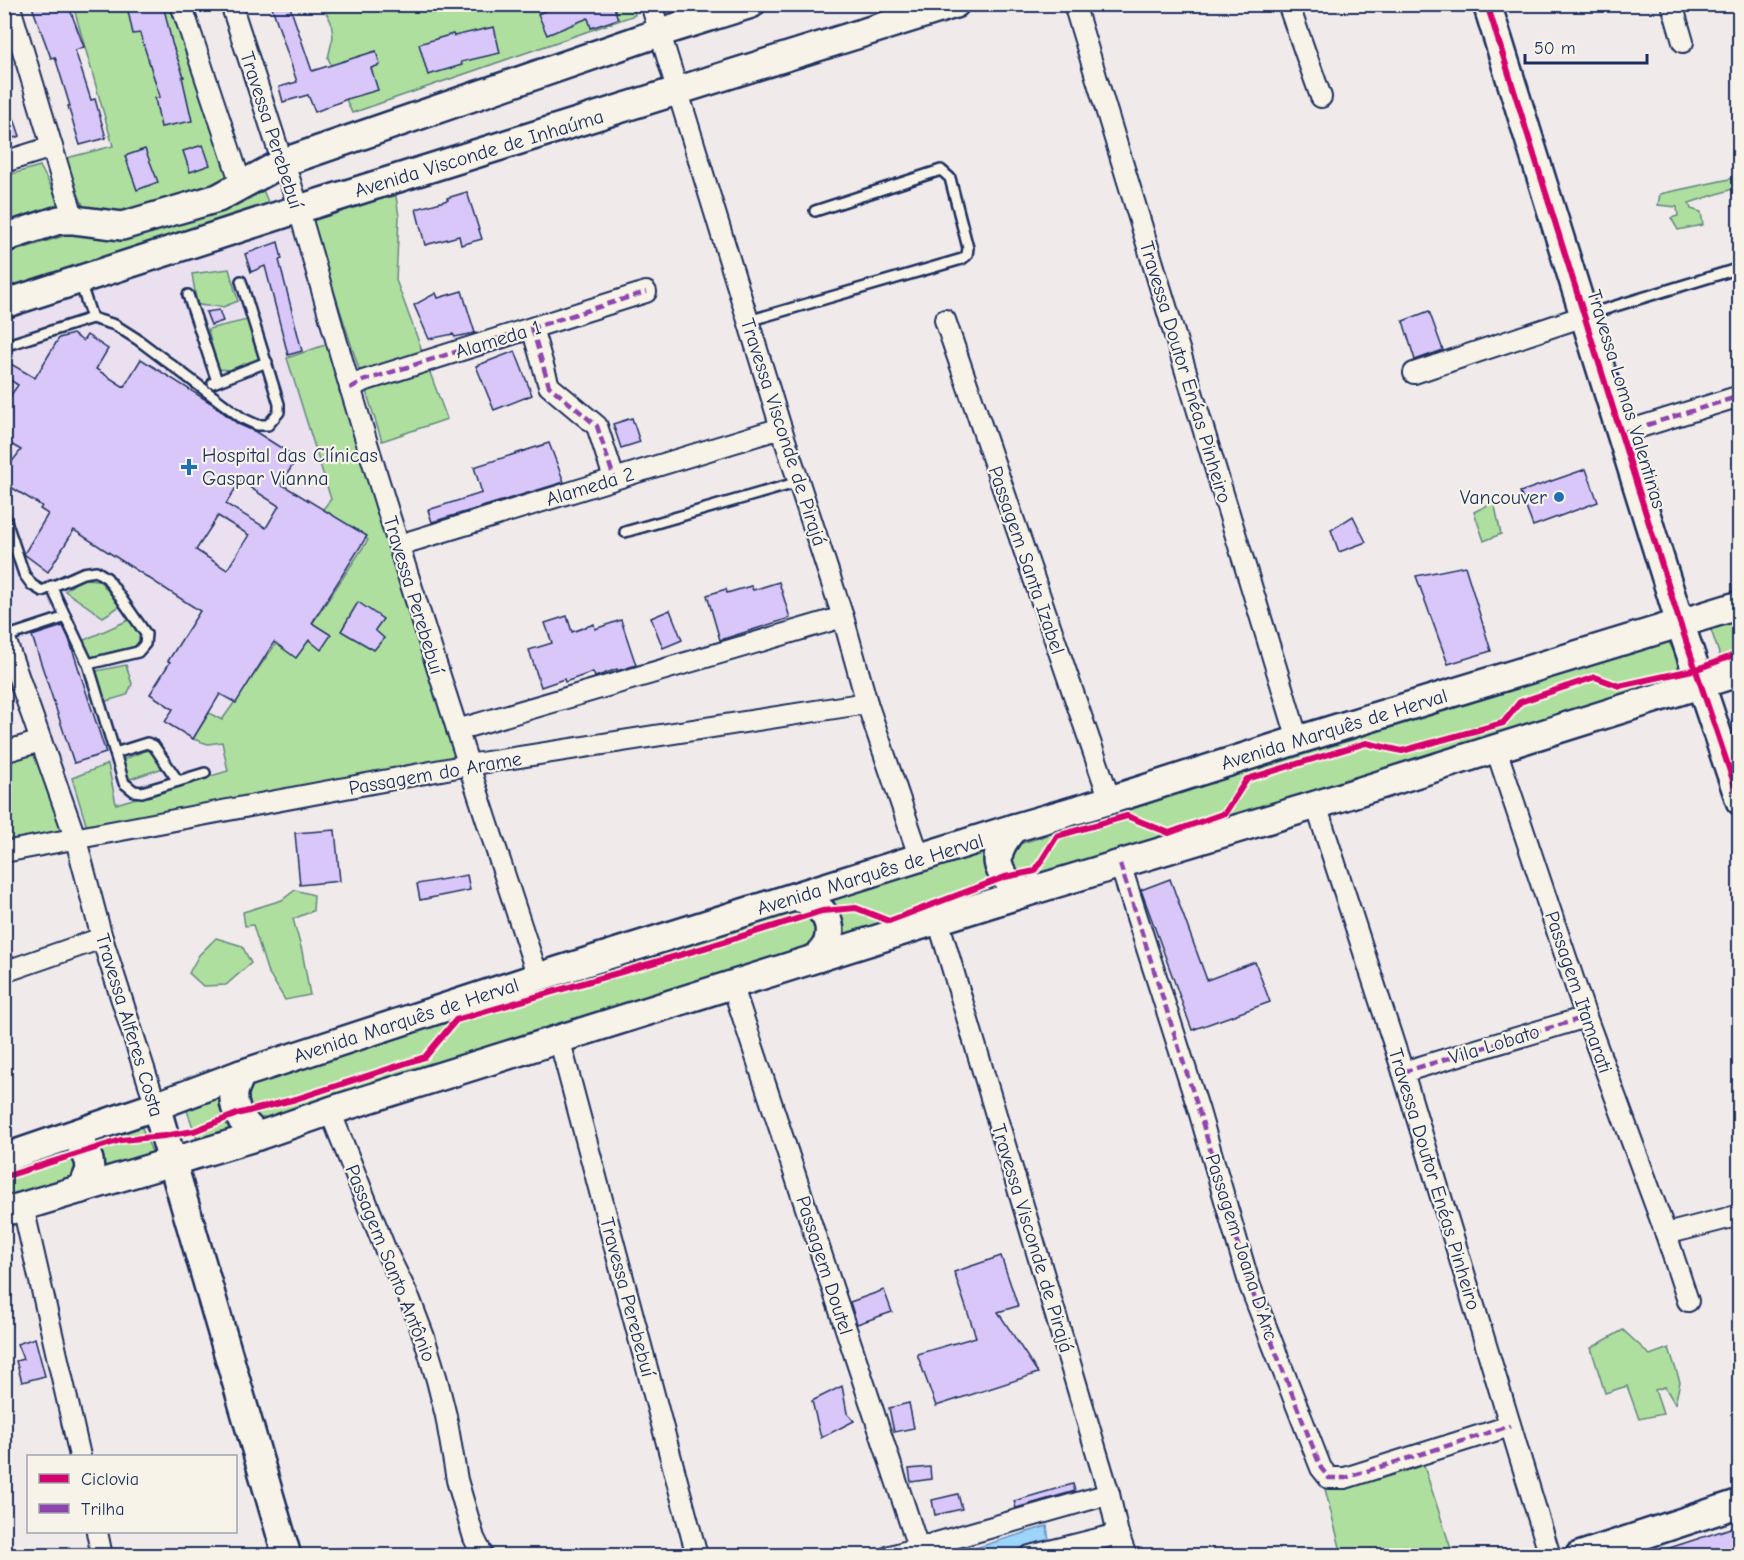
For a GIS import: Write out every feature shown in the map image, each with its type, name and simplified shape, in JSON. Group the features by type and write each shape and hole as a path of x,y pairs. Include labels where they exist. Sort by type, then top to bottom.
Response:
{"main road":[{"path":"4,238 59,220 122,226 218,198 284,162 661,32 752,4"},
{"name":"Avenida Visconde de Inhaúma","path":"4,304 299,209 955,4"},
{"name":"Travessa Lomas Valentinas","path":"1487,4 1680,622 1740,801"},
{"name":"Avenida Marquês de Herval","path":"4,1158 241,1074 538,977 1740,604"},
{"path":"14,1209 258,1136 559,1038 1740,672"},
{"path":"1014,828 1002,841 998,853 998,865 1011,883 1024,893"},
{"path":"795,897 817,905 829,927 828,941 818,957"},
{"path":"241,1074 234,1094 237,1114 258,1136"},
{"name":"Travessa Alferes Costa","path":"156,1106 287,1556"},
{"path":"76,1134 89,1160 90,1170 82,1189"},
{"path":"1579,1556 1740,1503"}],"street":[{"path":"9,4 74,220"},
{"path":"181,4 241,184"},
{"name":"Travessa Perebebuí","path":"231,4 299,209 350,388 468,765 538,977"},
{"name":"Travessa Visconde de Pirajá","path":"651,4 781,428 843,617 867,704 921,859"},
{"name":"Travessa Doutor Enéas Pinheiro","path":"1074,4 1298,740"},
{"path":"1288,4 1321,97"},
{"path":"1672,4 1683,42"},
{"path":"4,162 52,147"},
{"name":"Alameda 1","path":"350,388 363,381 646,292"},
{"path":"1414,373 1584,316"},
{"name":"Passagem Santa Izabel","path":"945,320 1110,800"},
{"path":"532,328 549,386 597,426 614,478"},
{"path":"1621,433 1740,396"},
{"name":"Alameda 2","path":"399,545 781,428"},
{"name":"Passagem do Arame","path":"457,730 843,617"},
{"name":"Travessa Alferes Costa","path":"5,636 76,840 102,938 156,1106"},
{"name":"Passagem do Arame","path":"4,852 468,765 867,704"},
{"path":"4,752 41,741"},
{"name":"Passagem Itamarati","path":"1496,749 1586,1017 1666,1234 1688,1301"},
{"name":"Travessa Doutor Enéas Pinheiro","path":"1316,805 1402,1072 1550,1556"},
{"name":"Passagem Joana D'Arc","path":"1120,864 1199,1111 1250,1286 1325,1475 1329,1478 1344,1478 1510,1426"},
{"name":"Travessa Visconde de Pirajá","path":"938,920 1126,1556"},
{"path":"4,972 102,938"},
{"name":"Passagem Doutel","path":"732,984 918,1547"},
{"name":"Vila Lobato","path":"1402,1072 1586,1017"},
{"name":"Travessa Perebebuí","path":"559,1038 697,1556"},
{"name":"Passagem Santo Antônio","path":"330,1111 386,1251 410,1300 424,1337 446,1416 457,1480 474,1538 483,1556"},
{"path":"14,1209 80,1455"},
{"path":"1666,1234 1740,1215"},
{"path":"890,1556 1109,1494"},
{"path":"97,1533 102,1556"},
{"path":"1030,1556 1118,1534"}],"lane":[{"path":"748,321 962,259 967,255 968,248 950,178 941,170 815,211"},
{"path":"1584,316 1740,268"},
{"path":"80,280 92,318"},
{"path":"4,346 92,318 114,325 137,339 242,418 257,424 268,424 279,412 279,404 241,281"},
{"path":"188,295 217,381"},
{"path":"202,387 267,362"},
{"path":"625,532 799,482"},
{"path":"4,515 24,574 32,585 42,591 83,573 96,572 107,578 146,634 145,644 138,652 88,664"},
{"path":"51,586 88,664 124,783 134,791 142,792 205,773"},
{"path":"5,636 66,617"},
{"path":"115,753 147,743 151,744 177,781"}],"shaded area":[{"name":"Hospital das Clínicas Gaspar Vianna","path":"299,209 468,765 76,840 5,636 4,304"}],"green space":[{"path":"633,4 635,15 352,113 328,58 333,37 331,22 322,5"},
{"path":"73,5 169,5 231,184 124,219 86,212 63,159 113,146"},
{"path":"40,166 63,210 5,231 5,176"},
{"path":"1739,177 1739,187 1689,203 1691,209 1701,212 1703,225 1678,230 1671,218 1678,216 1677,207 1658,205 1660,194"},
{"path":"263,190 271,209 5,296 5,254 67,235"},
{"path":"396,196 399,217 396,280 447,419 382,441 309,213"},
{"path":"229,269 238,301 223,307 197,304 192,274"},
{"path":"247,320 263,359 231,370 217,369 208,329"},
{"path":"328,344 463,763 89,834 72,778 108,764 116,804 228,771 222,742 208,744 193,739 209,713 222,720 294,618 310,627 368,540 323,509 331,499 287,358"},
{"path":"1494,502 1501,534 1484,541 1474,512"},
{"path":"81,579 99,580 120,606 103,617 65,591"},
{"path":"131,619 140,632 140,645 90,657 82,641"},
{"path":"1739,619 1739,666 1725,671 1710,627"},
{"path":"1667,639 1677,657 1679,684 1032,884 1006,863 1010,847"},
{"path":"126,665 132,684 127,695 103,702 96,671"},
{"path":"41,741 76,840 5,852 4,752"},
{"path":"150,749 163,768 127,780 122,760"},
{"path":"997,845 1006,886 831,947 821,898"},
{"path":"295,890 314,895 313,911 293,919 310,995 285,1000 267,970 253,925 245,926 243,912 282,900"},
{"path":"800,903 812,908 820,947 256,1125 241,1103 249,1078"},
{"path":"216,938 242,946 251,963 226,985 203,986 189,973 199,955"},
{"path":"232,1085 249,1132 199,1144 185,1105"},
{"path":"140,1123 155,1159 90,1181 82,1141"},
{"path":"75,1143 79,1186 5,1207 5,1165"},
{"path":"1623,1330 1650,1355 1669,1348 1680,1382 1675,1404 1665,1387 1655,1390 1663,1414 1639,1419 1627,1386 1605,1393 1591,1348"},
{"path":"1422,1460 1453,1555 1411,1555 1405,1546 1357,1555 1342,1555 1325,1489"}],"water":[{"path":"1047,1526 1049,1541 996,1555 949,1556"}],"building":[{"path":"31,4 68,4 84,47 75,50 91,100 95,99 106,138 80,145 55,57 51,58"},
{"path":"163,4 172,43 184,77 182,77 192,121 161,127 155,98 160,97 140,33 133,34 128,11"},
{"path":"271,4 289,4 312,71 376,51 380,65 371,68 378,90 315,112 308,95 283,102 279,87 297,82"},
{"path":"560,4 619,4 614,7 618,19 591,28 588,18 547,35 538,14"},
{"path":"494,27 500,53 461,62 462,65 428,75 419,44 453,34 454,36"},
{"path":"4,98 7,98 20,136 4,141"},
{"path":"203,145 210,165 190,172 183,151"},
{"path":"145,149 158,182 137,190 125,156"},
{"path":"467,192 482,239 461,245 459,236 425,245 416,209"},
{"path":"278,242 282,259 279,260 302,351 288,355 265,266 251,272 245,254"},
{"path":"462,291 475,333 455,337 453,334 429,339 414,305 436,293 438,298"},
{"path":"219,310 223,321 211,325 206,312"},
{"path":"1429,311 1443,350 1415,360 1403,321"},
{"path":"73,334 83,341 87,335 108,349 96,369 124,387 141,359 211,403 238,424 256,432 297,458 281,484 367,536 312,623 331,635 321,650 309,640 296,658 274,642 236,703 220,694 193,739 165,722 173,709 150,694 200,611 74,530 48,572 24,554 48,514 40,509 42,506 4,483 4,472 21,450 4,440 4,405 18,385 4,376 4,360 35,378 59,338","holes":["240,481 279,506 266,528 226,504","218,516 249,535 227,570 196,550"]},
{"path":"515,351 532,395 494,410 476,366"},
{"path":"632,418 640,442 621,448 613,424"},
{"path":"549,443 564,482 432,522 428,510 482,493 474,467"},
{"name":"Vancouver","path":"1586,469 1598,502 1533,526 1520,492"},
{"path":"1353,516 1366,542 1339,552 1331,530"},
{"path":"1465,566 1491,651 1448,664 1416,576"},
{"path":"779,582 790,618 720,640 707,595 726,589 727,593 751,586 753,590"},
{"path":"358,602 383,619 375,630 384,638 374,650 341,631"},
{"path":"670,610 682,640 663,648 651,618"},
{"path":"567,616 572,632 594,624 595,629 621,620 636,665 595,677 593,672 565,682 564,679 541,687 529,650 552,643 545,623"},
{"path":"63,626 106,753 74,763 32,636"},
{"path":"335,830 340,881 300,885 295,833"},
{"path":"467,875 470,890 420,900 417,884"},
{"path":"1170,879 1207,980 1255,962 1270,1002 1192,1030 1141,890"},
{"path":"1001,1256 1018,1306 998,1312 1038,1373 936,1406 917,1354 976,1337 954,1272"},
{"path":"884,1290 892,1312 857,1324 850,1302"},
{"path":"35,1338 45,1376 22,1382 16,1361 23,1359 17,1344"},
{"path":"842,1386 847,1413 854,1421 821,1438 812,1401"},
{"path":"909,1403 914,1428 894,1432 889,1408"},
{"path":"930,1467 931,1479 911,1482 909,1469"},
{"path":"1073,1484 1075,1491 1016,1508 1014,1501"},
{"path":"958,1494 962,1509 935,1515 932,1500"},
{"path":"1740,1525 1740,1545 1707,1556 1655,1556 1654,1553"}],"marked path":[{"path":"350,388 363,381 646,292"},
{"path":"532,328 549,386 597,426 614,478"},
{"path":"1621,433 1740,396"},
{"path":"1120,864 1199,1111 1250,1286 1321,1468 1329,1478 1345,1478 1510,1426"},
{"path":"1403,1072 1586,1017"}],"cycle path":[{"path":"1487,4 1680,623 1740,801"},
{"path":"4,1177 121,1140 194,1131 237,1114 296,1099 425,1057 456,1020 822,911 856,908 889,921 1005,877 1035,871 1057,836 1127,816 1169,833 1225,813 1247,779 1366,743 1402,751 1503,723 1520,702 1595,677 1619,686 1697,669 1740,653"}],"place":[{"name":"Hospital das Clínicas Gaspar Vianna","path":"189,467"},
{"name":"Vancouver","path":"1559,497"}]}
